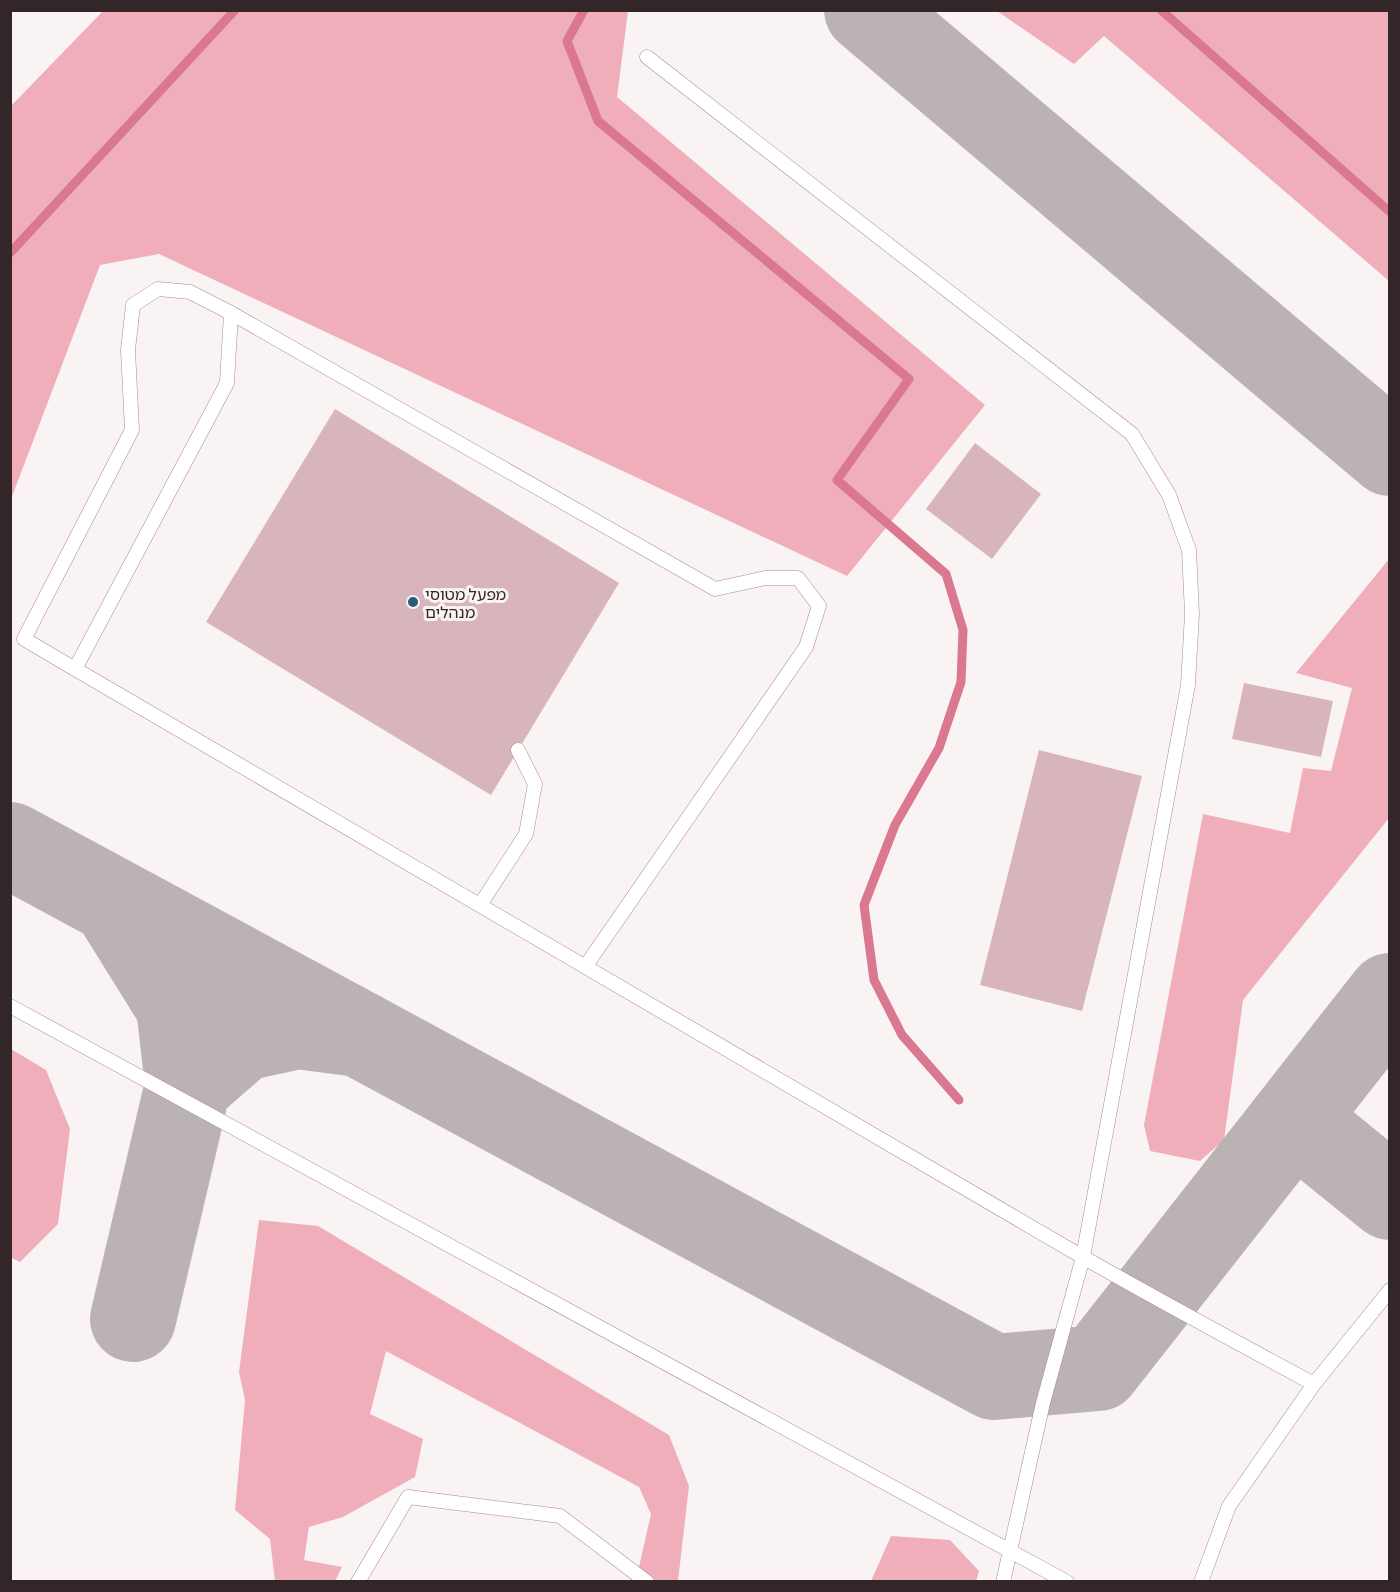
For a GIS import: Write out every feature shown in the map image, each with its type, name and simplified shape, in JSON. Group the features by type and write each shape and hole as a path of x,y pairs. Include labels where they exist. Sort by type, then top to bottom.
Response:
{"lane":[{"path":"646,57 1132,434 1169,495 1189,550 1192,614 1188,685 1083,1257 1043,1402 1003,1581"},
{"path":"585,967 806,647 819,606 798,578 765,579 715,589 231,313 190,292 158,289 133,305 128,350 132,430 24,639 585,967 1083,1257 1314,1384"},
{"path":"75,669 227,383 231,313"},
{"path":"480,905 526,834 535,784 518,750"},
{"path":"10,1006 1067,1581"},
{"path":"1201,1581 1229,1506 1314,1384 1389,1290"},
{"path":"358,1581 408,1497 560,1516 647,1581"}],"shaded area":[{"path":"103,11 628,11 617,97 985,405 847,576 159,254 100,265 11,499 11,106"},
{"path":"997,11 1389,11 1389,281 1104,36 1074,64"},
{"path":"1389,559 1389,818 1243,1000 1224,1140 1200,1161 1150,1151 1144,1125 1203,814 1290,833 1303,768 1331,771 1352,688 1296,673"},
{"path":"11,1049 46,1070 70,1129 58,1224 20,1262 10,1257"},
{"path":"259,1220 318,1226 669,1435 689,1486 678,1581 636,1580 651,1514 639,1487 386,1351 370,1414 423,1439 415,1477 343,1517 309,1527 304,1560 342,1567 335,1581 275,1581 270,1539 235,1510 245,1400 239,1372"},
{"path":"891,1536 950,1540 979,1571 976,1581 871,1581"}],"building":[{"name":"מפעל מטוסי מנהלים","path":"335,409 619,583 491,795 206,622"},
{"path":"975,443 1041,494 992,559 926,509"},
{"path":"1244,683 1333,701 1321,757 1232,739"},
{"path":"1039,750 1142,776 1082,1011 980,985"}],"waterway":[{"path":"10,253 235,10"},
{"path":"584,10 567,41 598,121 909,379 837,480 946,574 963,630 961,682 939,748 895,825 864,905 874,980 902,1035 959,1100"},
{"path":"1161,10 1390,212"}],"taxiway":[{"path":"867,10 1390,453"},
{"path":"10,845 994,1377 1098,1368 1390,996"},
{"path":"115,903 179,1006 188,1085"},
{"path":"133,1319 188,1085 242,1038 298,1026 360,1034"},
{"path":"1294,1119 1390,1197"}],"place":[{"name":"מפעל מטוסי מנהלים","path":"413,602"}]}
